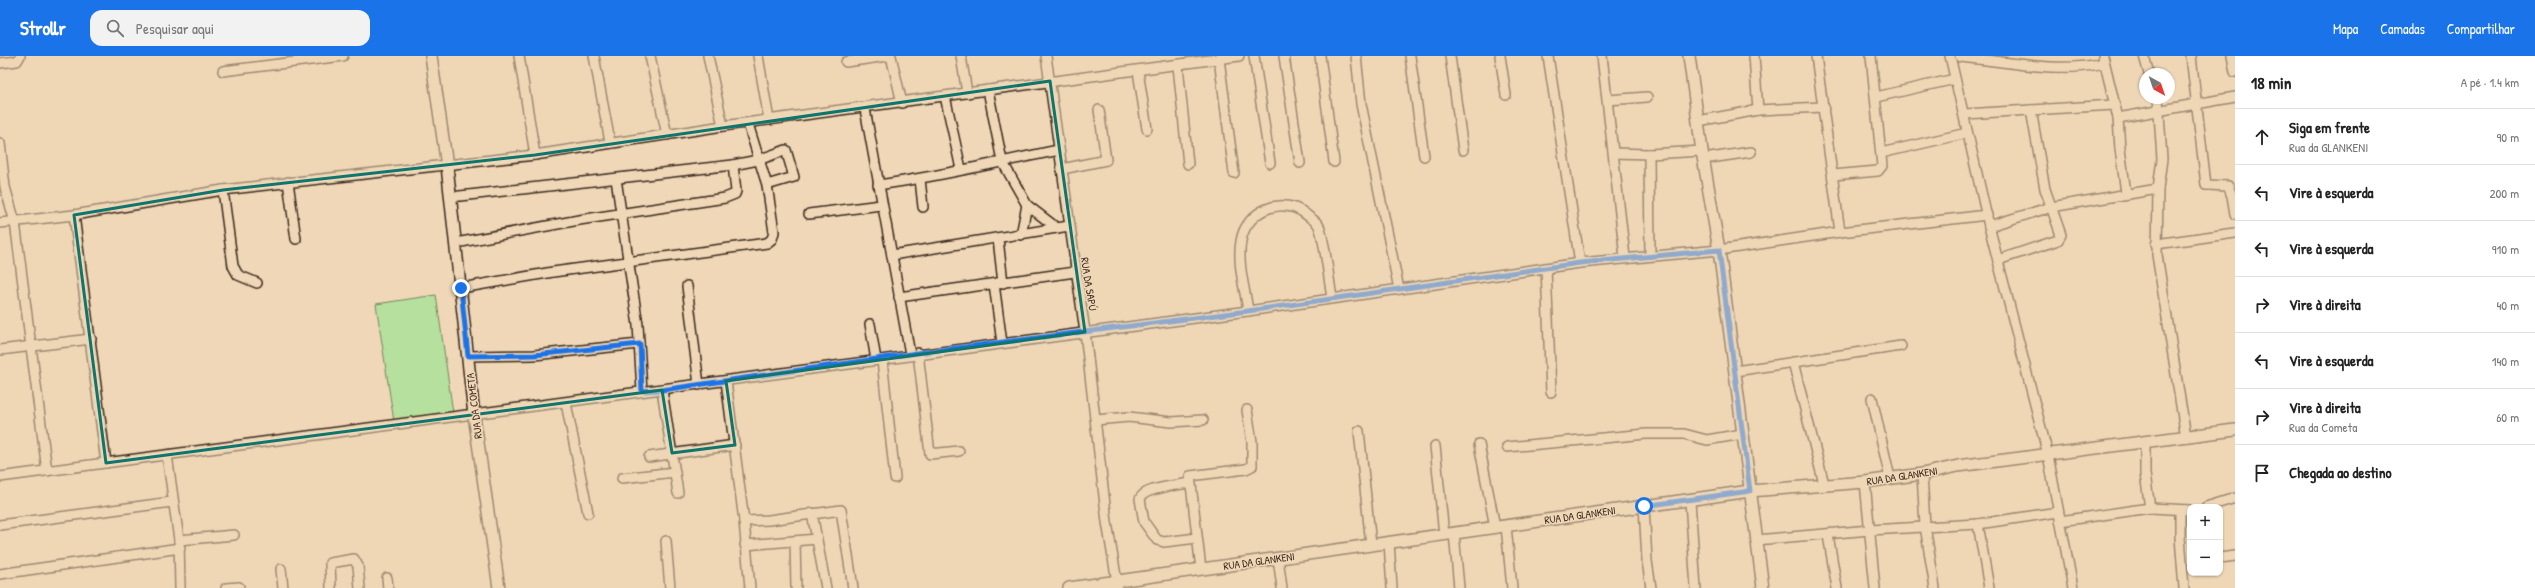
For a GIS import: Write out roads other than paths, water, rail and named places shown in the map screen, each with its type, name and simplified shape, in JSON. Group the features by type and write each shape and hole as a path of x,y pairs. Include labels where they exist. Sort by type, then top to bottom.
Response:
{"street":[{"path":"0,63 17,61 20,56"},
{"path":"223,71 301,59 342,56"},
{"name":"RUA DA COMETA","path":"431,56 451,197 474,415 499,588"},
{"path":"519,56 535,155"},
{"path":"594,56 610,142"},
{"path":"650,56 666,135"},
{"path":"708,56 723,126"},
{"path":"758,56 769,120"},
{"path":"846,62 886,56"},
{"path":"891,56 902,103"},
{"path":"961,56 967,93"},
{"name":"RUA DA SAPÚ","path":"1046,56 1075,272 1085,332 1107,522 1117,585"},
{"path":"0,223 74,215 223,190 535,155 610,142 723,126 748,124 902,103 1050,81 1178,66 1239,56"},
{"path":"1254,56 1270,163"},
{"path":"1284,56 1300,163"},
{"path":"1320,56 1334,162"},
{"path":"1356,56 1361,104 1399,289"},
{"path":"1410,56 1424,156"},
{"path":"1450,56 1462,150"},
{"path":"1500,56 1506,95"},
{"path":"1548,56 1580,263"},
{"path":"1602,56 1625,257"},
{"path":"1689,56 1702,155 1719,250 1763,588"},
{"path":"1754,56 1758,110"},
{"path":"1816,56 1840,232"},
{"path":"1833,175 1878,171 1882,166 1882,153 1871,56"},
{"path":"2144,56 2147,68"},
{"path":"2191,56 2206,185 2228,186 2232,196 2235,214"},
{"path":"2232,56 2235,72"},
{"path":"2073,588 2048,455 1967,134 1965,114 1955,79 1955,57 2043,67 2080,68 2103,60 2118,118 2120,149 2126,193"},
{"path":"1219,59 1234,173"},
{"path":"1178,66 1188,164"},
{"path":"1138,71 1147,129"},
{"path":"1876,97 1955,79"},
{"path":"988,90 1002,161 1027,205 1057,228"},
{"path":"945,96 961,169"},
{"path":"1608,100 1647,97"},
{"path":"2118,118 2159,109 2235,97"},
{"path":"2159,104 2162,159 2158,189 2156,244 2159,279 2186,437"},
{"path":"1965,114 2114,105"},
{"path":"1698,121 1758,110 1824,107"},
{"path":"865,108 899,297 914,354 930,454 959,451"},
{"path":"1062,169 1106,160 1099,110"},
{"path":"1998,260 2060,238 2061,235 2058,222 2045,189 2031,110"},
{"path":"461,288 553,272 767,243 772,238 774,232 767,185 748,124"},
{"path":"1882,153 1967,134"},
{"path":"0,143 3,187 15,222 47,471"},
{"path":"451,197 557,183 616,179 733,165 758,160 783,149 788,152 794,177 767,185"},
{"path":"878,186 920,180 961,169 1059,150"},
{"path":"1614,153 1702,155 1752,152"},
{"path":"1649,154 1650,255"},
{"path":"456,243 730,197 736,190 733,165"},
{"path":"616,179 640,344 642,391"},
{"path":"920,180 923,207"},
{"path":"288,182 296,239"},
{"path":"1989,226 2051,207 2126,193 2158,189"},
{"path":"223,190 233,266 238,275 257,283"},
{"path":"809,214 882,205"},
{"path":"1021,235 1027,205"},
{"path":"1248,311 1242,274 1241,241 1246,227 1257,213 1272,206 1289,205 1303,211 1319,226 1332,298"},
{"path":"74,215 106,463"},
{"path":"0,477 566,403 642,391 699,385 914,354 1248,311 1625,257 1719,250 1840,232 1987,215"},
{"path":"892,255 998,239 1069,226"},
{"path":"2156,244 2235,233"},
{"path":"998,239 1002,343"},
{"path":"1546,268 1551,392"},
{"path":"899,297 1075,272"},
{"path":"687,286 699,385"},
{"path":"870,324 879,360 895,478"},
{"path":"0,350 91,339"},
{"path":"468,356 534,355 640,344"},
{"path":"1735,372 1901,346"},
{"path":"1793,362 1824,484"},
{"path":"726,381 744,521 750,588"},
{"path":"662,390 678,493"},
{"path":"1872,398 1890,478"},
{"path":"566,403 588,513"},
{"path":"1201,569 1190,483 1192,474 1246,469 1252,466 1252,442 1247,410"},
{"path":"1096,420 1129,417 1171,422 1203,420"},
{"name":"RUA DA GLANKENI","path":"1069,588 1117,585 1201,569 1644,506 1690,501 1750,491 1824,484 1865,482 1922,474 1958,466 2145,443 2235,430"},
{"path":"1359,431 1371,545"},
{"path":"1507,447 1646,434 1684,434 1707,440 1742,434"},
{"path":"2145,443 2145,474 2150,508"},
{"path":"1479,444 1495,527"},
{"path":"649,457 735,445"},
{"path":"1435,446 1458,588"},
{"path":"166,455 179,544 180,588"},
{"path":"622,478 675,472"},
{"path":"1922,474 1925,526 1935,588"},
{"path":"1865,482 1875,588"},
{"path":"1190,483 1143,493 1140,499 1144,522 1157,540 1197,538"},
{"path":"2216,504 2235,498"},
{"path":"1690,501 1696,588"},
{"path":"0,526 172,502"},
{"path":"1644,506 1647,561 1651,588"},
{"path":"2060,521 2150,508 2187,510"},
{"path":"744,521 841,510 853,588"},
{"path":"2180,510 2186,563 2184,588"},
{"path":"1756,540 1925,526 1978,524 2058,512"},
{"path":"812,513 826,588"},
{"path":"1978,524 1989,588"},
{"path":"1506,526 1512,588"},
{"path":"0,574 234,535"},
{"path":"1828,535 1837,588"},
{"path":"745,545 817,539"},
{"path":"666,541 670,588"},
{"path":"795,541 796,588"},
{"path":"1389,542 1392,588"},
{"path":"2223,558 2235,556"},
{"path":"1278,558 1282,588"},
{"path":"331,588 330,563 354,559 357,561 360,588"},
{"path":"281,569 283,588"},
{"path":"387,578 388,588"},
{"path":"226,588 239,587"}]}
